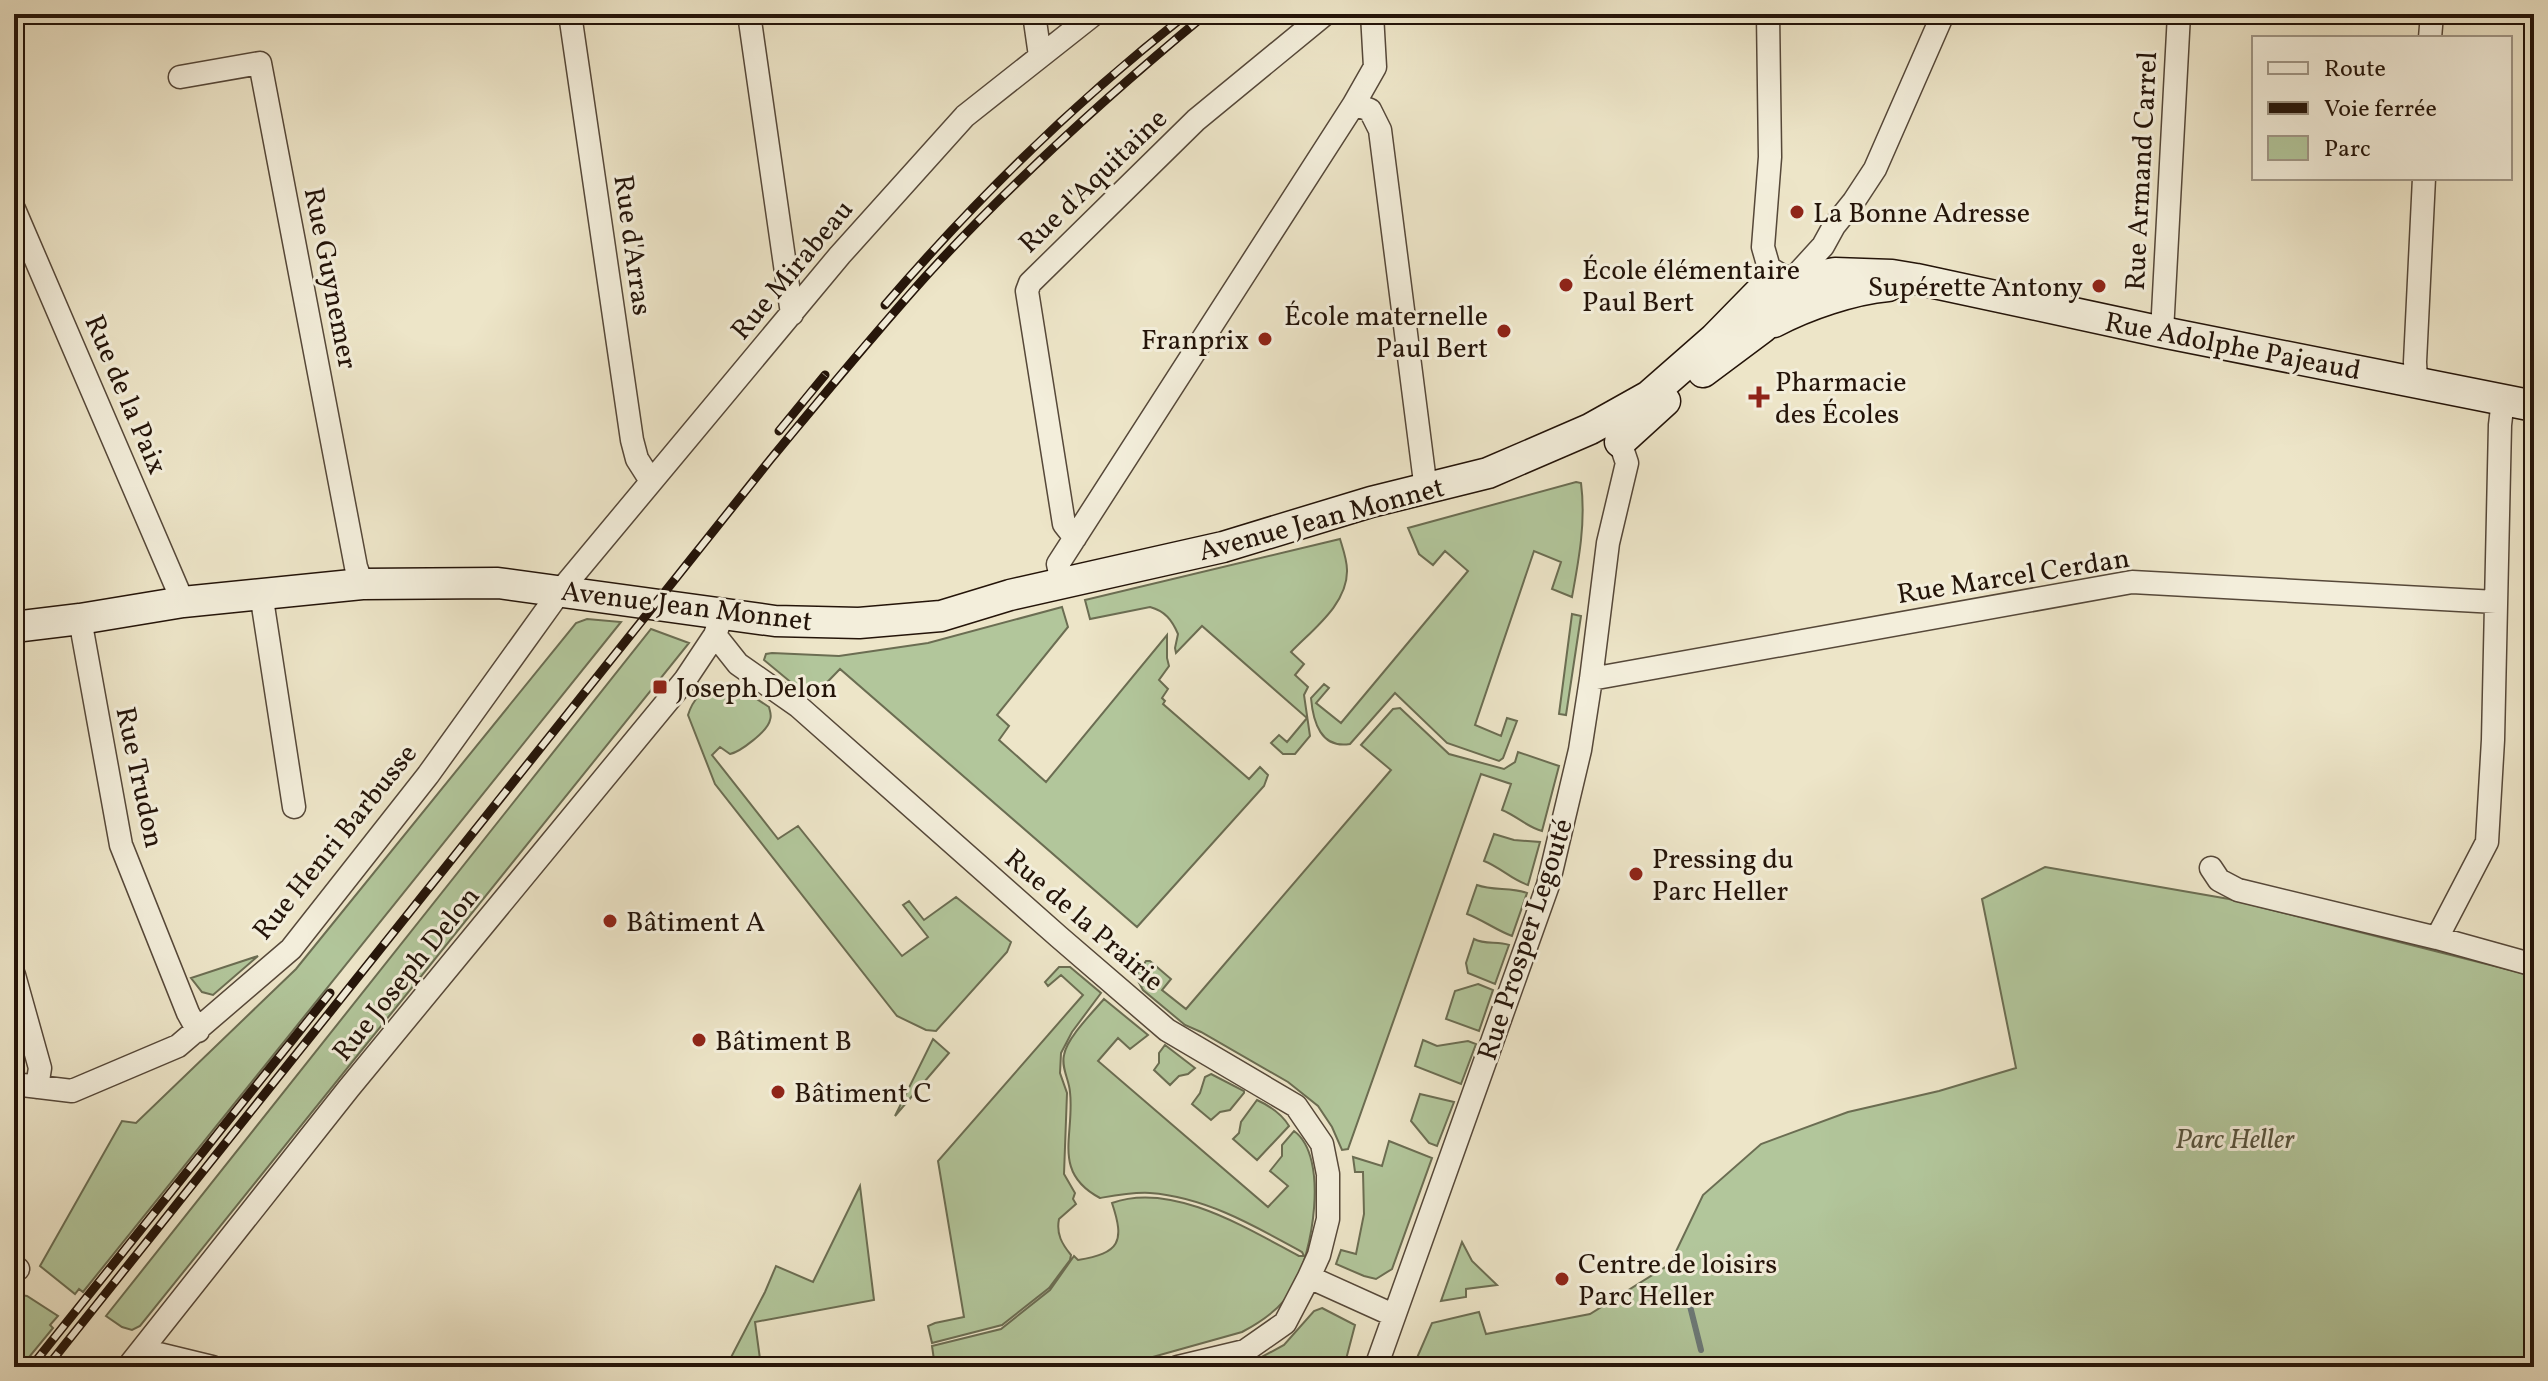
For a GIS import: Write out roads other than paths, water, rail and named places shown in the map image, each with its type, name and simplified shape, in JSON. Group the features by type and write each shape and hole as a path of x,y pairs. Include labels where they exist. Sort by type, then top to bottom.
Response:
{"main road":[{"name":"Rue Adolphe Pajeaud","path":"1680,380 1714,339 1762,290 1835,273 1892,275 2534,406"},
{"name":"Rue Adolphe Pajeaud","path":"1762,328 1793,301 1791,281"},
{"name":"Rue Adolphe Pajeaud","path":"1680,380 1791,313 1870,288 1931,283"},
{"path":"1607,434 1680,380"},
{"name":"Avenue Jean Monnet","path":"14,627 183,602 362,584 498,583 561,590 718,625 775,621 859,623 941,616 1010,595 1223,547 1371,502 1488,473 1521,469 1606,444 1607,434"}],"street":[{"name":"Rue d'Arras","path":"570,14 632,440 637,459 651,481"},
{"path":"749,14 792,314"},
{"path":"1034,14 1040,56"},
{"name":"Rue Mirabeau","path":"561,590 840,255 965,116 1094,14"},
{"name":"Rue d'Aquitaine","path":"1075,538 1064,524 1027,291 1030,283 1196,120 1325,14"},
{"path":"1062,583 1058,564 1375,67 1372,14"},
{"path":"1768,14 1770,157 1763,247 1769,268 1791,281 1823,246 1870,176 1890,138 1943,14"},
{"name":"Rue Armand Carrel","path":"2162,332 2179,14"},
{"path":"2430,36 2432,14"},
{"name":"Rue Guynemer","path":"180,77 260,63 356,567 362,584"},
{"path":"1354,104 1370,110 1380,130 1426,490"},
{"path":"2416,381 2424,180"},
{"name":"Rue de la Paix","path":"14,209 183,602"},
{"path":"2437,938 2487,842 2503,400"},
{"name":"Rue Prosper Legouté","path":"1376,1367 1548,885 1580,750 1608,543 1627,463 1607,434"},
{"name":"Rue Marcel Cerdan","path":"1591,679 2132,582 2496,602"},
{"name":"Rue Henri Barbusse","path":"14,1084 72,1091 178,1046 291,949 428,775 561,590"},
{"path":"261,593 294,807"},
{"name":"Rue Trudon","path":"80,619 121,845 198,1031"},
{"name":"Rue de la Prairie","path":"718,625 738,664 798,706 1167,1030 1296,1106 1322,1144 1328,1174 1328,1219 1319,1255 1285,1323 1245,1351 1178,1367"},
{"name":"Rue Joseph Delon","path":"135,1359 349,1088 685,680 718,625"},
{"path":"2211,868 2219,880 2238,890 2534,965"},
{"path":"15,980 40,1068 37,1087"},
{"path":"1309,1277 1393,1315"},
{"path":"135,1359 212,1367"}],"waterway":[{"path":"1689,1302 1701,1350"}],"railway":[{"path":"885,305 955,227 1029,152 1106,81 1187,14"},
{"path":"47,1367 770,460 867,343 927,275 1027,172 1097,107 1206,14"},
{"path":"779,431 825,375"},
{"path":"31,1367 330,993"}],"place":[{"name":"La Bonne Adresse","path":"1797,212"},
{"name":"École élémentaire Paul Bert","path":"1566,285"},
{"name":"Supérette Antony","path":"2099,286"},
{"name":"École maternelle Paul Bert","path":"1504,331"},
{"name":"Franprix","path":"1265,339"},
{"name":"Pharmacie des Écoles","path":"1759,397"},
{"name":"Joseph Delon","path":"660,687"},
{"name":"Pressing du Parc Heller","path":"1636,874"},
{"name":"Bâtiment A","path":"610,921"},
{"name":"Bâtiment B","path":"699,1040"},
{"name":"Bâtiment C","path":"778,1092"},
{"name":"Centre de loisirs Parc Heller","path":"1562,1279"}],"park label":[{"name":"Parc Heller","path":"2235,1138"}]}
